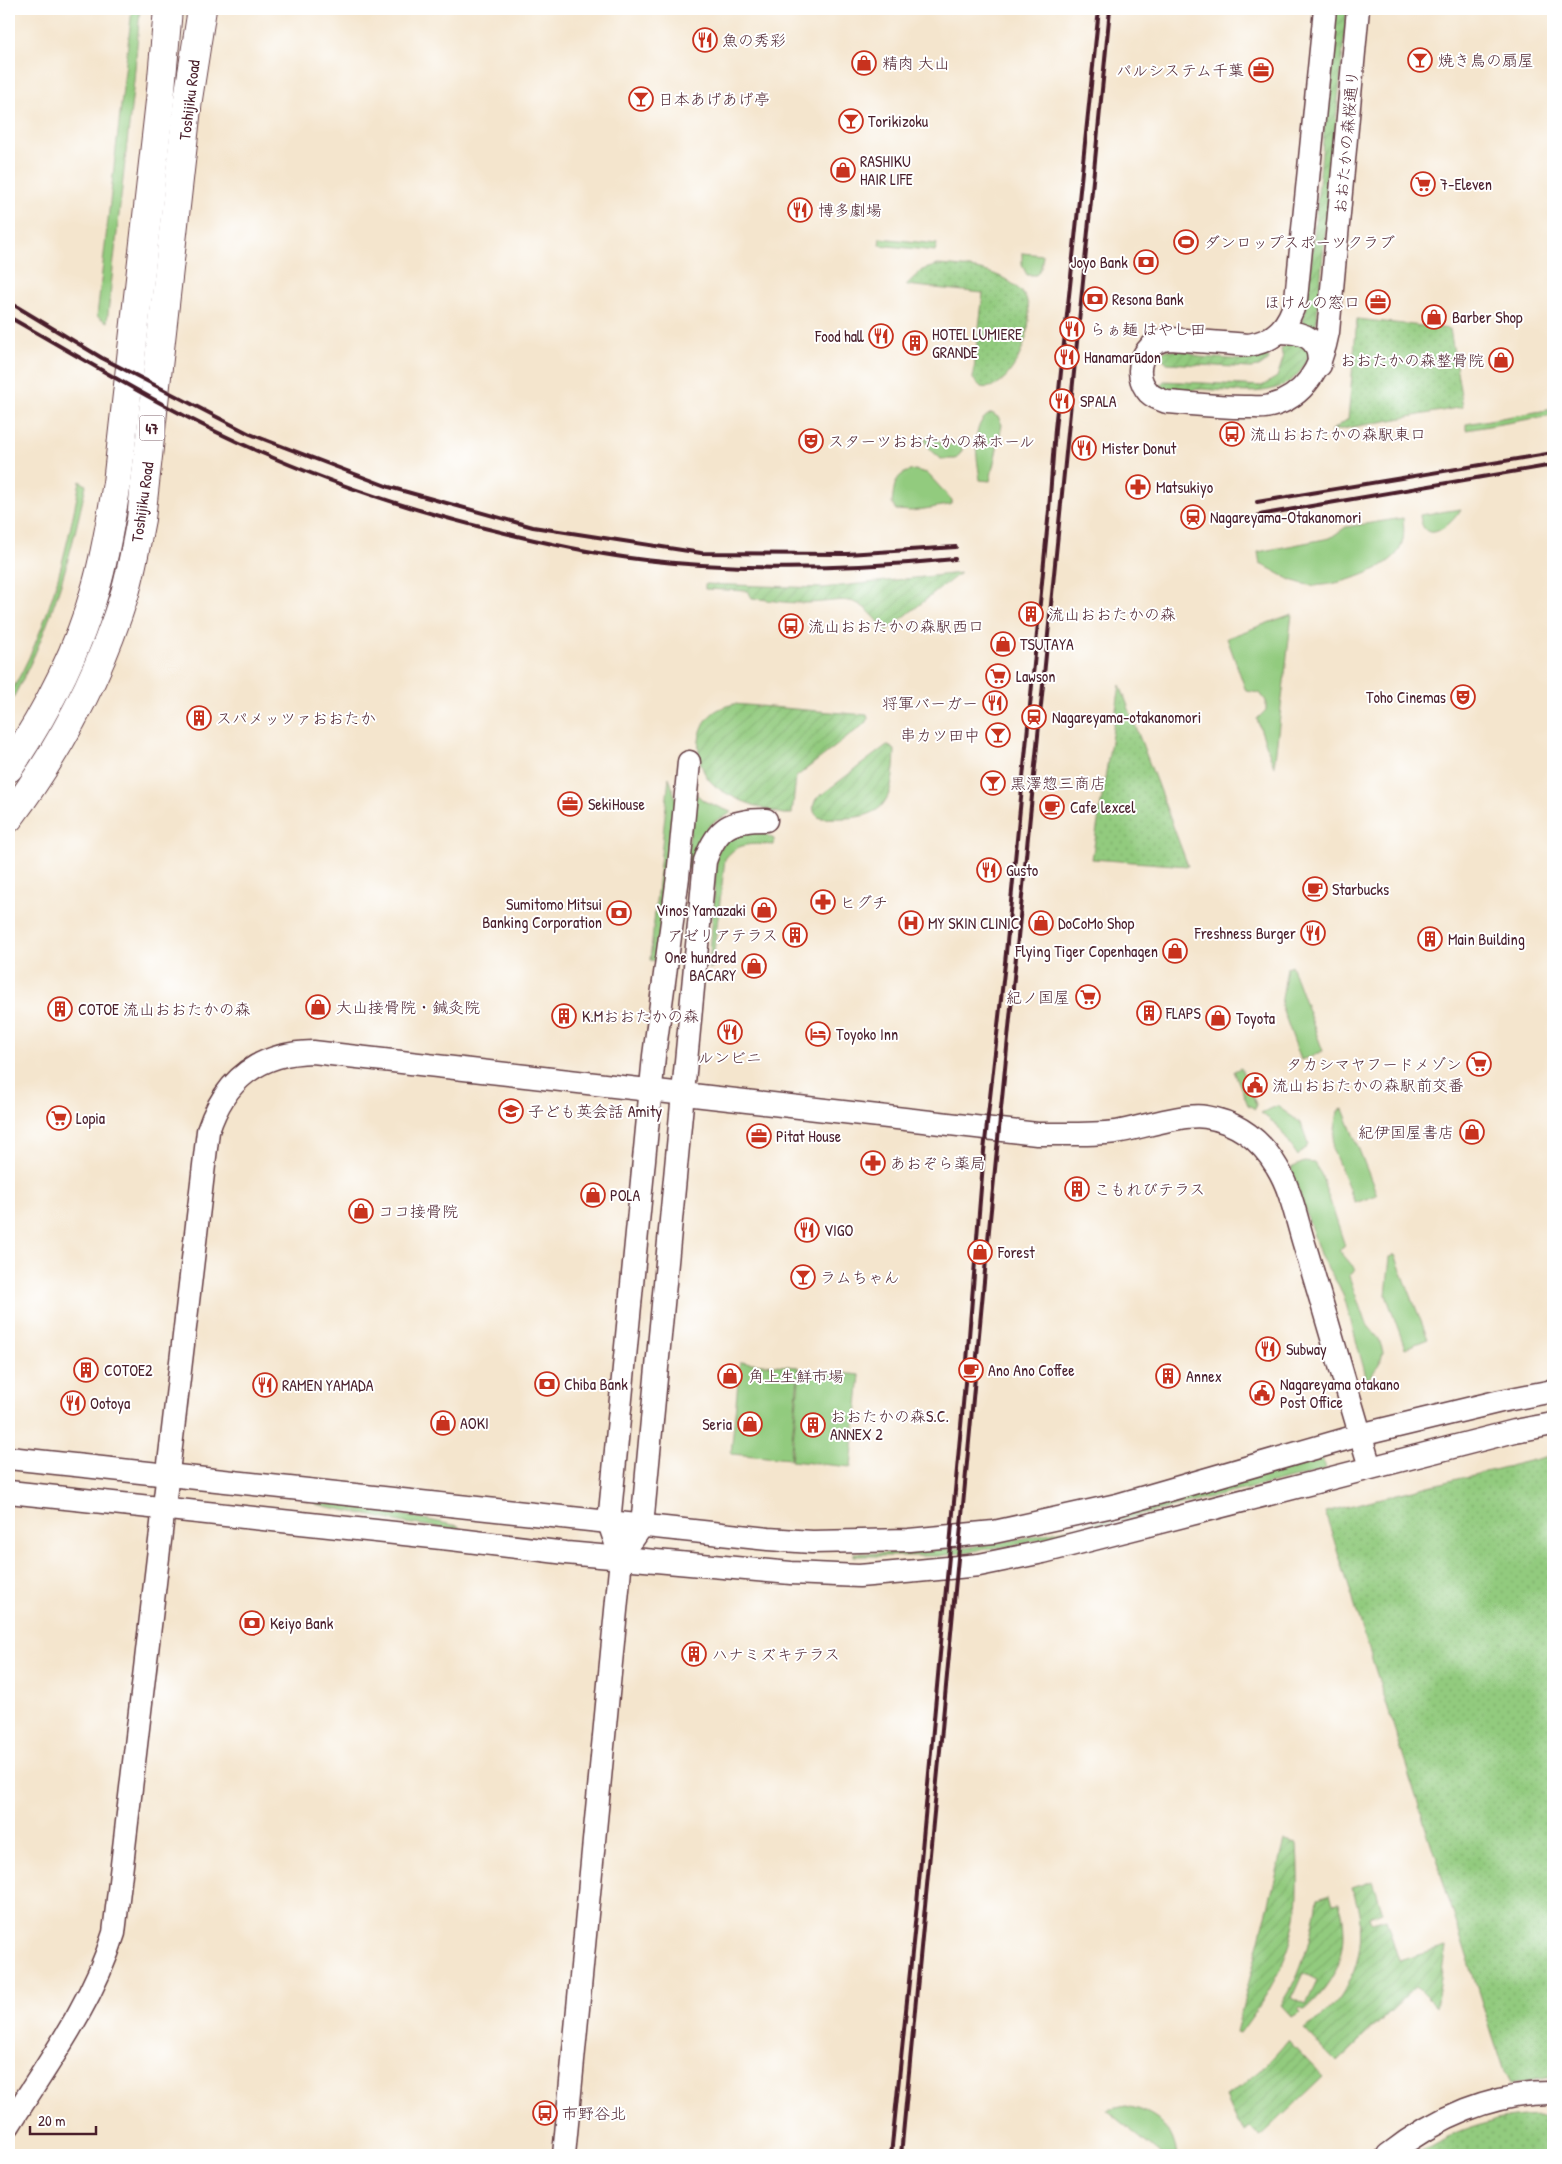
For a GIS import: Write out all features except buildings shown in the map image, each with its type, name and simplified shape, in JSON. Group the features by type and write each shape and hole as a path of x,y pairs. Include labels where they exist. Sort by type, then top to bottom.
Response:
{"main road":[{"name":"Toshijiku Road","path":"9,768 45,709 79,638 96,586 110,528 117,482 160,101 168,9"},
{"name":"Toshijiku Road","path":"9,818 47,764 82,700 114,625 133,560 141,519 188,100 202,9"}],"street":[{"name":"おおたかの森桜通り","path":"1325,9 1296,299 1292,313 1287,324 1269,340 1249,345 1160,339 1144,352 1142,379 1150,394 1166,402 1233,407 1270,406 1285,400 1300,390 1310,380 1320,364 1328,332 1358,9"},
{"path":"1279,332 1299,334 1312,342 1317,351 1320,364"},
{"path":"564,2155 620,1558 609,1523 650,1090 678,877 689,762"},
{"path":"620,1558 642,1526 705,861 715,837 725,827 739,822 766,820"},
{"path":"9,2125 79,2016 107,1957 114,1933 208,1131 214,1110 226,1093 248,1070 268,1059 292,1053 313,1052 1037,1134 1116,1132 1182,1118 1203,1116 1224,1121 1240,1128 1259,1145 1278,1168 1288,1194 1370,1467"},
{"path":"9,1458 768,1539 812,1542 909,1540 994,1532 1117,1505 1360,1435 1501,1400 1553,1392"},
{"path":"9,1492 620,1558 725,1568 858,1576 979,1565 1099,1539 1370,1467 1515,1431 1553,1424"},
{"path":"1388,2155 1426,2128 1478,2105 1531,2092 1553,2093"}],"green space":[{"path":"132,9 140,9 134,81 107,322 97,316"},
{"path":"1336,9 1347,9 1316,326 1313,330 1302,324 1307,306"},
{"path":"880,238 937,244 935,251 879,245"},
{"path":"1022,253 1043,255 1041,268 1036,275 1027,275 1022,265"},
{"path":"938,265 972,268 995,274 1015,286 1023,294 1028,305 1029,319 1021,352 1004,379 993,386 981,387 973,379 983,293 906,285 922,270"},
{"path":"1357,319 1450,329 1463,407 1331,431 1348,419"},
{"path":"1296,338 1311,348 1304,366 1294,378 1282,386 1252,392 1202,389 1175,393 1160,388 1164,381 1262,386 1277,377 1283,359 1281,349"},
{"path":"1167,350 1187,351 1199,357 1246,360 1268,356 1269,360 1259,367 1250,368 1167,363 1162,358 1163,353"},
{"path":"1553,409 1553,415 1466,430 1466,424"},
{"path":"992,413 999,418 1002,425 990,481 980,480 976,443 977,433 985,418"},
{"path":"932,434 941,444 946,446 958,441 962,446 962,451 956,459 941,459 930,449 926,444 925,438"},
{"path":"915,470 927,473 952,500 952,503 912,511 896,510 892,504 896,481 903,474"},
{"path":"80,481 86,485 65,571 36,652 9,705 9,695 35,645 54,592"},
{"path":"1461,509 1445,527 1438,531 1426,531 1422,525 1420,515"},
{"path":"1403,518 1403,540 1398,552 1381,566 1357,577 1331,584 1309,585 1289,579 1260,564 1258,552 1330,538 1346,527"},
{"path":"960,573 886,631 865,608 849,601 789,602 752,598 747,591 705,589 705,584 822,588"},
{"path":"1292,614 1274,767 1257,719 1266,710 1266,701 1260,693 1246,691 1227,638"},
{"path":"1120,685 1188,866 1092,859"},
{"path":"734,704 867,715 868,718 867,722 796,777 792,814 783,814 756,806 727,793 712,783 702,768 699,738 702,728 713,713 723,707"},
{"path":"887,745 895,750 894,771 891,787 886,799 879,808 870,814 857,817 820,818 815,814 814,805 816,799"},
{"path":"669,777 678,806 656,961 650,960"},
{"path":"696,794 704,801 731,812 714,822 704,832 698,844 692,870 685,868"},
{"path":"757,830 774,839 774,845 753,844 741,846 730,853 725,859 712,968 709,969 717,853 731,834"},
{"path":"1291,965 1323,1051 1301,1060 1281,1005 1287,967"},
{"path":"1241,1068 1256,1104 1255,1109 1248,1105 1234,1071"},
{"path":"1277,1106 1301,1123 1308,1145 1298,1156 1277,1125 1261,1113"},
{"path":"1343,1109 1377,1195 1355,1203 1332,1148 1338,1111"},
{"path":"1304,1162 1314,1163 1321,1174 1345,1246 1339,1250 1356,1270 1349,1276 1365,1322 1379,1339 1383,1352 1380,1364 1367,1380 1345,1300 1339,1286 1321,1257 1291,1168"},
{"path":"1395,1255 1428,1339 1405,1348 1386,1295 1390,1257"},
{"path":"740,1362 799,1367 790,1459 731,1454"},
{"path":"800,1369 860,1375 851,1467 791,1461"},
{"path":"1553,1455 1553,2077 1510,2084 1504,2072 1325,1512"},
{"path":"1322,1457 1325,1470 1022,1544 938,1556 854,1556 854,1553 914,1552 974,1546 1032,1536 1149,1508"},
{"path":"315,1501 357,1506 459,1526 458,1530 405,1523 315,1504"},
{"path":"1285,1841 1297,1844 1298,1893 1295,1926 1277,1975 1260,2005 1240,2033 1236,2032"},
{"path":"1373,1881 1383,1912 1370,1917 1372,1923 1386,1919 1399,1961 1446,1947 1436,2007 1416,1987 1337,2063 1304,2029 1324,2015 1338,2000 1354,1970 1358,1955 1360,1922 1352,1888"},
{"path":"1330,1895 1333,1903 1339,1902 1343,1918 1343,1947 1340,1961 1326,1987 1305,2010 1300,2007 1298,2009 1300,2012 1292,2017 1281,2005 1295,1981 1305,1955 1317,1899","holes":["1303,1973 1317,1980 1306,2004 1292,1997"]},
{"path":"1288,2040 1323,2077 1260,2137 1250,2127 1245,2131 1238,2123 1226,2097 1259,2071"},
{"path":"1126,2106 1154,2116 1171,2136 1177,2155 1161,2155 1106,2110"},
{"path":"1553,2117 1553,2155 1416,2155 1446,2138 1480,2125 1511,2118"}],"railway":[{"path":"891,2155 916,1914 967,1361 984,1151 1005,963 1049,510 1055,429 1099,9"},
{"path":"901,2155 975,1372 1110,9"},
{"path":"9,302 102,358 250,434 389,487 533,527 701,553 847,554 956,547"},
{"path":"9,317 170,408 235,441 299,469 361,491 485,528 597,553 684,564 800,568 878,565 955,559"},
{"path":"1257,502 1553,453"},
{"path":"1259,515 1553,465"}],"place":[{"name":"魚の秀彩","path":"705,40"},
{"name":"焼き鳥の扇屋","path":"1420,60"},
{"name":"精肉 大山","path":"864,63"},
{"name":"パルシステム千葉","path":"1261,70"},
{"name":"日本あげあげ亭","path":"641,99"},
{"name":"Torikizoku","path":"851,121"},
{"name":"RASHIKU HAIR LIFE","path":"843,170"},
{"name":"7-Eleven","path":"1423,184"},
{"name":"博多劇場","path":"800,210"},
{"name":"ダンロップスポーツクラブ","path":"1186,242"},
{"name":"Joyo Bank","path":"1146,262"},
{"name":"Resona Bank","path":"1095,299"},
{"name":"ほけんの窓口","path":"1378,302"},
{"name":"Barber Shop","path":"1434,317"},
{"name":"らぁ麺 はやし田","path":"1072,329"},
{"name":"Food hall","path":"881,336"},
{"name":"HOTEL LUMIERE GRANDE","path":"915,343"},
{"name":"Hanamarūdon","path":"1067,357"},
{"name":"おおたかの森整骨院","path":"1501,360"},
{"name":"SPALA","path":"1062,401"},
{"name":"流山おおたかの森駅東口","path":"1232,434"},
{"name":"スターツおおたかの森ホール","path":"811,441"},
{"name":"Mister Donut","path":"1084,448"},
{"name":"Matsukiyo","path":"1138,487"},
{"name":"Nagareyama-Otakanomori","path":"1193,517"},
{"name":"流山おおたかの森","path":"1031,614"},
{"name":"流山おおたかの森駅西口","path":"791,626"},
{"name":"TSUTAYA","path":"1003,644"},
{"name":"Lawson","path":"998,676"},
{"name":"Toho Cinemas","path":"1463,697"},
{"name":"将軍バーガー","path":"995,703"},
{"name":"Nagareyama-otakanomori","path":"1034,717"},
{"name":"スパメッツァおおたか","path":"199,718"},
{"name":"串カツ田中","path":"998,735"},
{"name":"黒澤惣三商店","path":"993,783"},
{"name":"SekiHouse","path":"570,804"},
{"name":"Cafe lexcel","path":"1052,807"},
{"name":"Gusto","path":"989,870"},
{"name":"Starbucks","path":"1315,889"},
{"name":"ヒグチ","path":"823,902"},
{"name":"Vinos Yamazaki","path":"764,910"},
{"name":"Sumitomo Mitsui Banking Corporation","path":"619,913"},
{"name":"MY SKIN CLINIC","path":"911,923"},
{"name":"DoCoMo Shop","path":"1041,923"},
{"name":"Freshness Burger","path":"1313,933"},
{"name":"アゼリアテラス","path":"795,935"},
{"name":"Main Building","path":"1430,939"},
{"name":"Flying Tiger Copenhagen","path":"1175,951"},
{"name":"One hundred BACARY","path":"754,966"},
{"name":"紀ノ国屋","path":"1088,997"},
{"name":"大山接骨院・鍼灸院","path":"318,1007"},
{"name":"COTOE 流山おおたかの森","path":"60,1009"},
{"name":"FLAPS","path":"1149,1013"},
{"name":"K.Mおおたかの森","path":"564,1016"},
{"name":"Toyota","path":"1218,1018"},
{"name":"ルンビニ","path":"730,1032"},
{"name":"Toyoko Inn","path":"818,1034"},
{"name":"タカシマヤフードメゾン","path":"1479,1064"},
{"name":"流山おおたかの森駅前交番","path":"1255,1085"},
{"name":"子ども英会話 Amity","path":"511,1111"},
{"name":"Lopia","path":"59,1118"},
{"name":"紀伊国屋書店","path":"1472,1132"},
{"name":"Pitat House","path":"759,1136"},
{"name":"あおぞら薬局","path":"873,1163"},
{"name":"こもれびテラス","path":"1077,1189"},
{"name":"POLA","path":"593,1195"},
{"name":"ココ接骨院","path":"361,1211"},
{"name":"VIGO","path":"807,1230"},
{"name":"Forest","path":"980,1252"},
{"name":"ラムちゃん","path":"803,1277"},
{"name":"Subway","path":"1268,1349"},
{"name":"COTOE2","path":"86,1370"},
{"name":"Ano Ano Coffee","path":"971,1370"},
{"name":"角上生鮮市場","path":"730,1376"},
{"name":"Annex","path":"1168,1376"},
{"name":"Chiba Bank","path":"547,1384"},
{"name":"RAMEN YAMADA","path":"265,1385"},
{"name":"Nagareyama otakano Post Office","path":"1262,1393"},
{"name":"Ootoya","path":"73,1403"},
{"name":"AOKI","path":"443,1423"},
{"name":"Seria","path":"750,1424"},
{"name":"おおたかの森S.C. ANNEX 2","path":"813,1425"},
{"name":"Keiyo Bank","path":"252,1623"},
{"name":"ハナミズキテラス","path":"694,1654"},
{"name":"市野谷北","path":"545,2113"}]}
